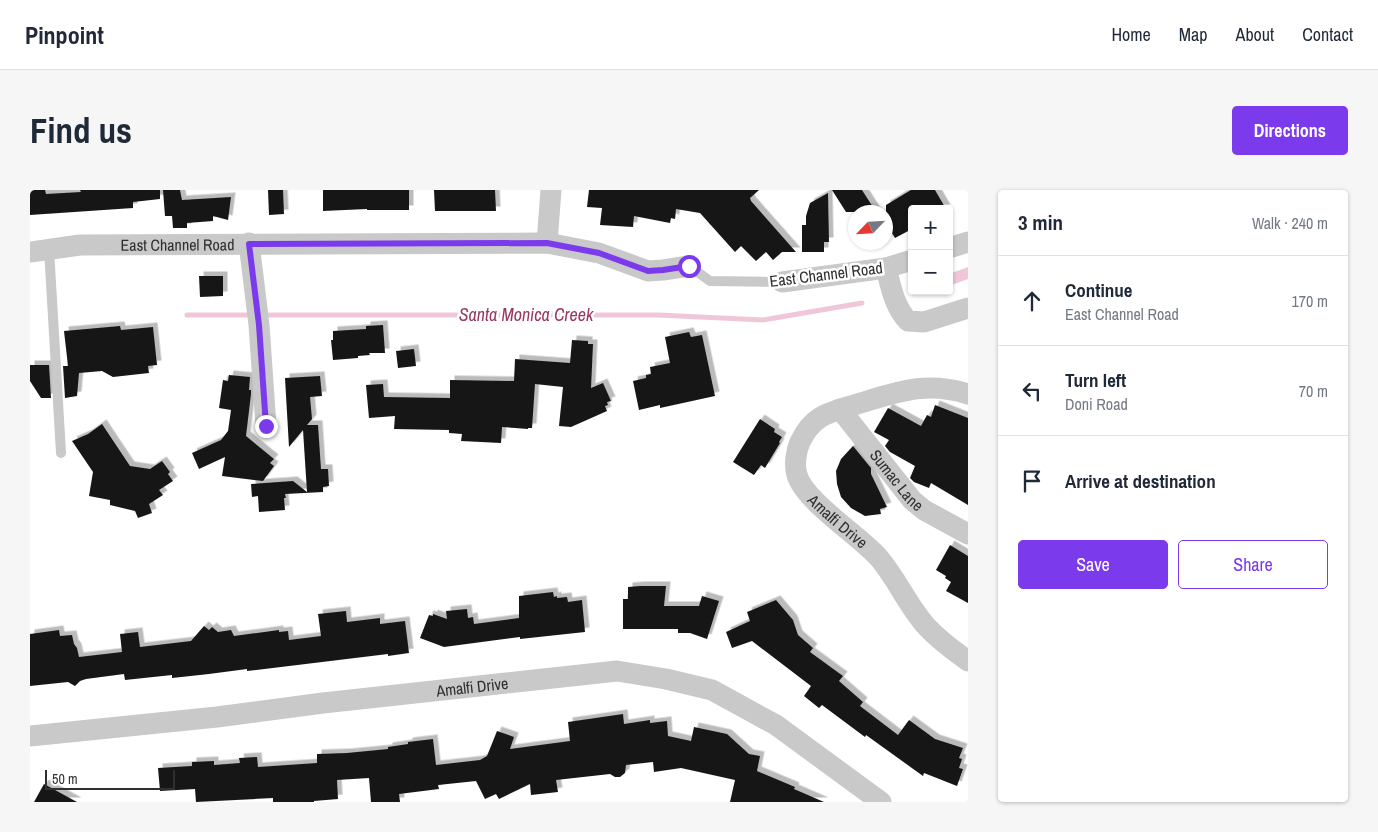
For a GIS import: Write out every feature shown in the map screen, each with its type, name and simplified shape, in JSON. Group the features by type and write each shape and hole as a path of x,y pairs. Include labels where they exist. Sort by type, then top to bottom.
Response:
{"street":[{"path":"547,243 551,190"},
{"path":"953,247 968,242"},
{"name":"East Channel Road","path":"39,251 80,245 547,243 599,253 648,271 689,266"},
{"path":"249,244 259,325 266,426"},
{"name":"East Channel Road","path":"782,282 886,268 908,261"},
{"path":"886,268 896,304 908,320 924,322 968,308"},
{"name":"Amalfi Drive","path":"968,394 950,388 927,387 899,392 840,410 817,418 805,432 796,451 797,476 817,502 879,558 927,627 968,661"},
{"name":"Sumac Lane","path":"840,410 912,500 924,510 968,534"},
{"name":"Amalfi Drive","path":"30,736 218,717 342,701 617,671 666,679 712,690 776,725 881,802"}],"lane":[{"path":"39,251 61,453"},
{"name":"East Channel Road","path":"689,266 710,281 782,282"}],"shaded area":[{"path":"968,267 968,279 953,285 953,273"}],"building":[{"path":"30,190 45,190 46,194 81,192 80,190 160,190 160,199 133,202 133,208 30,215"},
{"path":"163,190 180,190 182,200 231,197 228,220 213,216 213,221 187,223 187,228 173,228 172,216 165,216"},
{"path":"268,190 283,190 284,214 269,215"},
{"path":"323,190 409,190 409,210 323,211"},
{"path":"434,190 495,190 496,211 435,211"},
{"path":"589,190 759,190 750,198 751,201 796,252 782,252 773,260 766,252 756,261 741,246 735,252 700,213 676,209 675,219 671,218 670,223 634,216 633,227 600,225 602,208 587,207"},
{"path":"832,190 862,190 872,205 848,205 848,212 846,212"},
{"path":"911,190 935,190 944,205 908,205 908,231 895,238 893,235 893,205 886,205"},
{"path":"828,193 829,242 824,242 824,252 802,252 802,225 806,225 806,216 810,203"},
{"path":"199,276 223,276 223,296 200,297"},
{"path":"383,325 385,353 369,353 370,355 358,356 358,358 333,360 331,340 333,340 333,331 366,329 366,326"},
{"path":"120,326 121,330 153,327 157,365 148,366 149,373 113,377 102,371 79,373 77,396 65,398 63,366 68,366 64,331"},
{"path":"689,332 691,337 702,335 715,396 660,408 660,405 639,410 633,381 646,378 646,375 651,374 650,367 670,363 665,337"},
{"path":"572,340 588,341 588,344 593,344 591,388 603,383 611,401 607,402 608,405 605,406 607,411 571,427 559,426 563,387 535,384 532,428 502,427 501,443 461,441 462,434 449,433 449,430 394,429 395,416 369,418 366,385 383,384 384,397 450,398 450,380 514,381 515,359 570,363"},
{"path":"414,349 416,366 398,368 396,351"},
{"path":"30,365 49,365 51,398 41,398 30,381"},
{"path":"229,375 250,377 249,390 251,390 251,394 246,436 274,459 270,463 274,466 263,481 222,476 225,457 199,469 192,453 221,440 228,431 231,410 219,408 223,380 228,381"},
{"path":"320,376 322,396 310,397 312,419 307,425 318,425 321,469 328,469 329,486 323,487 323,492 285,494 285,510 259,512 258,496 252,497 251,484 293,481 307,492 303,430 289,447 285,378"},
{"path":"935,405 968,418 968,505 931,483 929,488 914,482 910,478 915,466 890,452 885,446 889,440 874,432 888,408 921,426 927,415 931,417"},
{"path":"760,419 775,429 774,432 782,437 765,468 761,465 754,475 733,462"},
{"path":"102,424 130,466 150,469 162,461 170,472 168,474 173,481 159,490 163,495 149,504 152,513 138,518 135,511 110,505 110,500 89,496 93,472 72,441 88,434"},
{"path":"853,446 871,468 871,474 887,507 880,509 881,514 865,516 851,508 841,497 836,471 841,459"},
{"path":"950,545 968,556 968,603 946,591 951,582 945,578 946,576 936,570"},
{"path":"666,586 664,606 699,606 702,596 719,601 707,639 690,633 678,633 678,629 623,629 623,599 628,599 628,587"},
{"path":"553,592 554,597 567,597 568,602 582,600 585,632 520,639 520,637 444,647 420,638 429,615 433,616 433,614 447,619 446,611 467,609 468,618 473,617 474,624 519,618 519,596"},
{"path":"776,600 793,620 798,635 813,648 810,652 843,676 839,681 863,702 860,706 898,735 909,720 935,739 963,748 959,758 962,759 959,768 963,769 957,786 924,773 923,776 822,705 819,708 804,696 811,686 752,641 732,648 726,632 750,621 747,612"},
{"path":"346,611 347,622 380,618 380,624 405,621 409,653 172,678 172,675 125,680 124,674 86,679 80,681 75,686 68,682 30,686 30,634 59,630 60,636 72,635 79,657 122,652 120,634 138,632 140,647 191,641 204,626 209,630 212,627 218,632 231,630 234,636 279,630 279,632 288,631 289,640 321,636 318,614"},
{"path":"623,714 624,724 650,720 650,723 667,721 668,736 691,741 694,727 727,734 749,754 760,756 757,771 824,802 730,802 735,780 681,768 654,772 653,762 626,765 625,773 620,777 610,774 556,780 558,792 531,795 530,784 499,799 496,794 485,799 476,781 438,785 439,789 399,794 400,802 371,802 369,778 337,780 338,799 314,802 273,802 273,798 196,802 195,789 160,791 158,768 192,766 192,762 214,761 214,765 240,763 239,758 257,757 258,767 317,763 317,754 388,749 388,747 408,744 408,742 433,739 436,765 480,760 487,756 497,731 514,737 510,749 570,741 568,722"},
{"path":"44,784 77,802 34,802"}],"waterway":[{"name":"Santa Monica Creek","path":"263,315 658,315 763,320 862,303"},
{"name":"Santa Monica Creek","path":"187,315 252,315"}],"route":[{"path":"266,426 259,325 249,244 547,243 599,253 648,271 689,266"}]}
